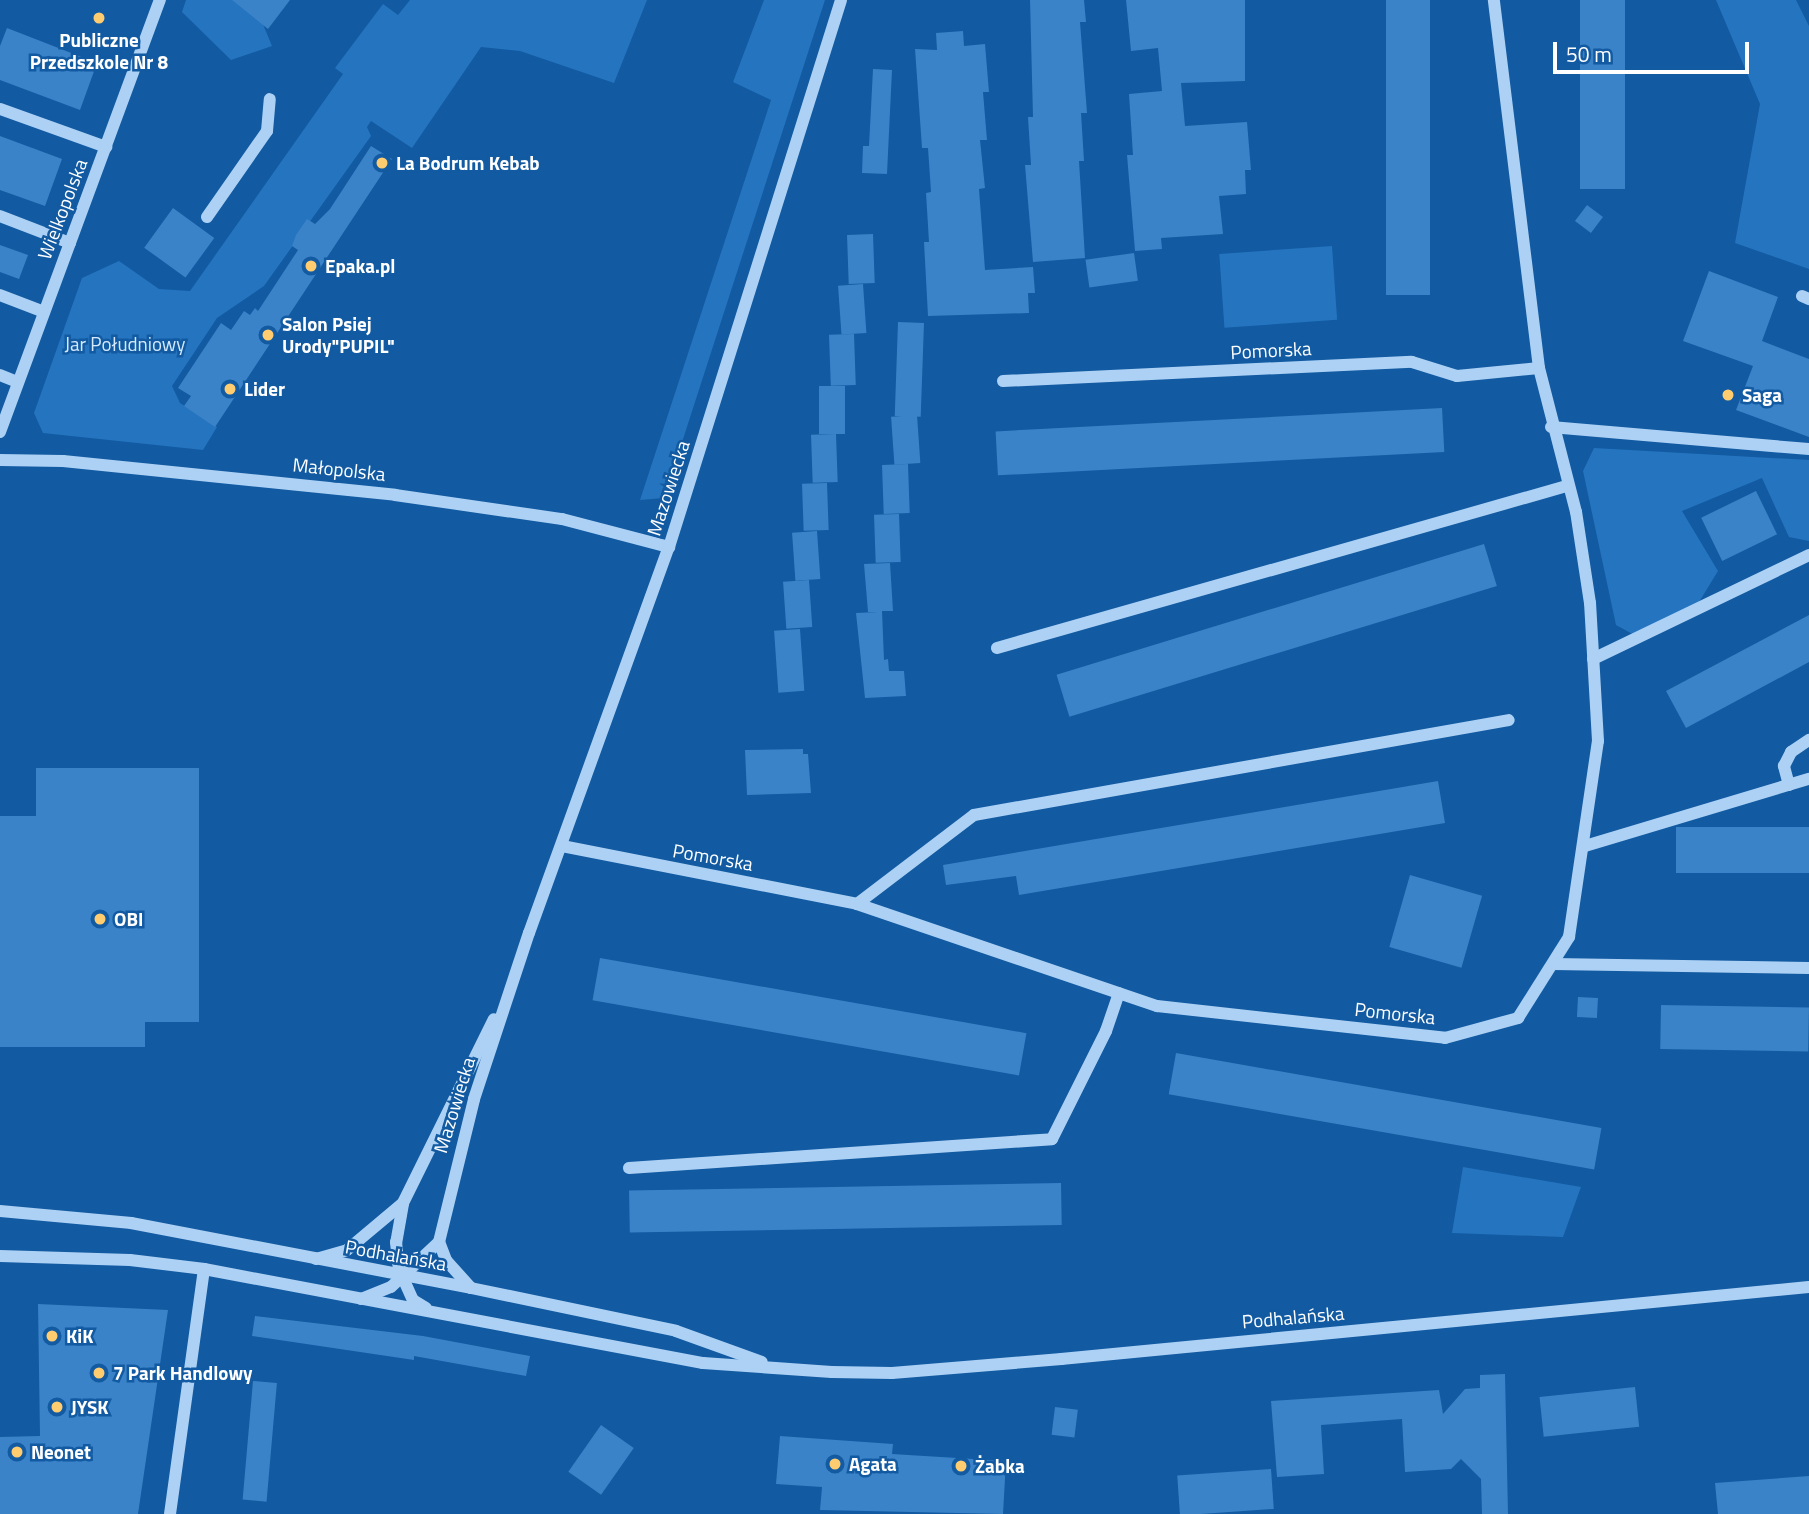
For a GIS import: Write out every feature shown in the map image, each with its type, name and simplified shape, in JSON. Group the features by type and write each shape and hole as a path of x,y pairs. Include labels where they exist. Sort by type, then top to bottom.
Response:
{"street":[{"name":"Wielkopolska","path":"0,432 160,0"},
{"name":"Mazowiecka","path":"439,1242 474,1099 513,981 669,547 841,0"},
{"name":"Pomorska","path":"562,846 857,904 1157,1006 1446,1038 1518,1018 1569,937 1585,846 1598,741 1594,659 1576,512 1551,427 1538,368 1494,0"},
{"path":"207,217 267,131 270,99"},
{"path":"0,109 106,147"},
{"path":"0,216 70,243"},
{"path":"0,295 44,312"},
{"name":"Pomorska","path":"1003,381 1412,362 1457,376 1538,368"},
{"path":"0,375 17,382"},
{"path":"1551,427 1809,449"},
{"name":"Małopolska","path":"0,460 64,461 395,495 562,519 669,547"},
{"path":"998,648 1567,486"},
{"path":"1594,659 1809,555"},
{"path":"857,904 974,815 1509,720"},
{"path":"1790,785 1784,766 1791,752 1809,740"},
{"path":"1585,846 1809,779"},
{"path":"1553,964 1809,968"},
{"name":"Mazowiecka","path":"434,1313 413,1300 403,1276 397,1242 403,1203 513,981"},
{"path":"629,1168 1052,1139 1106,1031 1119,993"},
{"name":"Mazowiecka","path":"311,1260 347,1250 403,1203"},
{"name":"Podhalańska","path":"0,1211 131,1223 311,1260 471,1288 676,1331 779,1368"},
{"path":"360,1299 391,1287 439,1242 453,1270 471,1288"},
{"name":"Podhalańska","path":"0,1255 130,1260 204,1269 703,1363 892,1373 1567,1313 1809,1287"},
{"path":"170,1514 204,1269"}],"green space":[{"path":"186,0 242,0 260,17 272,46 231,60 182,12"},
{"name":"Jar Południowy","path":"410,0 647,0 614,83 520,51 481,47 412,148 371,121 367,127 371,136 264,286 217,318 172,386 180,403 217,427 203,450 43,433 34,413 82,278 119,261 159,289 190,291 343,74 335,68 383,4 398,15"},
{"path":"764,0 825,0 664,498 640,500 771,100 733,82"},
{"path":"1716,0 1796,0 1809,26 1809,269 1735,243 1760,104"},
{"path":"1332,246 1337,320 1224,328 1219,254"},
{"path":"1594,448 1809,460 1809,541 1789,537 1762,478 1682,511 1718,571 1696,607 1638,637 1616,625 1583,471"},
{"path":"1463,1167 1581,1187 1563,1237 1452,1233"}],"building":[{"path":"232,0 290,0 268,29"},
{"path":"1030,0 1084,0 1086,22 1080,22 1087,113 1081,113 1084,161 1079,161 1085,258 1033,262 1025,165 1031,165 1028,117 1033,117"},
{"path":"1126,0 1245,0 1245,81 1181,83 1185,126 1247,122 1251,170 1245,170 1246,194 1219,196 1223,234 1161,238 1162,249 1135,251 1127,155 1133,155 1129,94 1162,91 1158,48 1131,51"},
{"path":"1386,0 1430,0 1430,295 1386,295"},
{"path":"1580,0 1625,0 1625,189 1580,189"},
{"path":"7,28 97,63 80,110 0,80 0,46"},
{"path":"963,31 964,46 985,44 989,92 983,92 987,140 980,140 985,188 979,189 985,270 1033,267 1035,293 1028,293 1029,313 928,316 924,242 929,242 926,193 931,192 928,148 922,148 915,49 937,50 936,33"},
{"path":"873,69 892,70 887,174 862,173 863,146 869,146"},
{"path":"0,136 62,159 45,206 0,190"},
{"path":"371,146 392,159 215,427 184,406 191,396 178,388 221,323 231,330 244,311 250,315 255,308 258,311 298,250 292,246 296,235 307,219 315,224 330,209"},
{"path":"1587,205 1603,217 1591,233 1575,221"},
{"path":"173,208 214,238 185,278 144,248"},
{"path":"873,234 875,283 849,284 847,235"},
{"path":"0,245 28,255 19,279 0,272"},
{"path":"1134,253 1138,281 1089,288 1085,260"},
{"path":"1709,271 1778,297 1762,341 1809,359 1809,437 1736,410 1753,366 1683,341"},
{"path":"863,284 866,333 841,335 838,286"},
{"path":"898,322 924,323 921,417 895,416"},
{"path":"854,334 856,385 831,386 829,335"},
{"path":"819,386 845,386 845,434 819,434"},
{"path":"1442,408 1444,452 998,475 996,431"},
{"path":"917,415 920,463 894,465 891,417"},
{"path":"836,434 838,482 813,483 811,435"},
{"path":"908,464 910,513 884,514 882,465"},
{"path":"827,483 829,530 804,531 802,484"},
{"path":"1756,491 1777,534 1722,561 1701,518"},
{"path":"899,514 901,562 876,563 874,515"},
{"path":"817,531 820,579 795,581 792,533"},
{"path":"1484,544 1497,586 1069,717 1057,675"},
{"path":"890,563 893,611 882,611 884,660 888,659 889,671 904,671 906,696 865,698 856,613 878,612 868,612 864,564"},
{"path":"809,580 812,627 786,629 783,582"},
{"path":"1809,615 1809,662 1686,728 1666,691"},
{"path":"800,629 804,691 778,693 774,631"},
{"path":"803,749 803,754 808,754 811,793 747,795 745,750"},
{"name":"OBI","path":"36,768 199,768 199,1022 145,1022 145,1047 0,1047 0,816 36,816"},
{"path":"1438,781 1445,823 1019,895 1016,876 946,885 943,865"},
{"path":"1676,827 1809,827 1809,873 1676,873"},
{"path":"1410,875 1482,896 1461,968 1389,947"},
{"path":"600,958 1026,1033 1019,1076 593,1000"},
{"path":"1578,997 1598,998 1597,1018 1577,1017"},
{"path":"1661,1005 1809,1008 1808,1052 1660,1049"},
{"path":"1176,1053 1601,1128 1594,1169 1169,1094"},
{"path":"1061,1183 1062,1225 630,1233 629,1191"},
{"name":"7 Park Handlowy","path":"38,1304 168,1310 138,1514 0,1514 0,1437 40,1436"},
{"path":"255,1316 423,1336 530,1356 526,1376 414,1356 414,1360 252,1336"},
{"path":"1505,1374 1508,1514 1482,1514 1481,1479 1461,1459 1451,1469 1405,1472 1402,1419 1321,1425 1324,1474 1277,1477 1271,1401 1439,1390 1443,1414 1465,1389 1480,1388 1480,1375"},
{"path":"253,1381 277,1383 267,1502 243,1500"},
{"path":"1635,1387 1639,1427 1544,1437 1540,1397"},
{"path":"1055,1407 1078,1410 1074,1438 1052,1435"},
{"path":"601,1425 634,1448 601,1495 568,1472"},
{"path":"780,1436 893,1444 892,1454 1006,1461 1003,1514 820,1510 822,1487 776,1484"},
{"path":"1271,1469 1274,1509 1180,1514 1177,1476"},
{"path":"1809,1476 1809,1514 1718,1514 1715,1483"}],"place":[{"name":"Publiczne Przedszkole Nr 8","path":"99,18"},
{"name":"La Bodrum Kebab","path":"382,163"},
{"name":"Epaka.pl","path":"311,266"},
{"name":"Salon Psiej Urody\"PUPIL\"","path":"268,335"},
{"name":"Lider","path":"230,389"},
{"name":"Saga","path":"1728,395"},
{"name":"OBI","path":"100,919"},
{"name":"KiK","path":"52,1336"},
{"name":"7 Park Handlowy","path":"99,1373"},
{"name":"JYSK","path":"57,1407"},
{"name":"Neonet","path":"17,1452"},
{"name":"Agata","path":"835,1464"},
{"name":"Żabka","path":"961,1466"}]}
